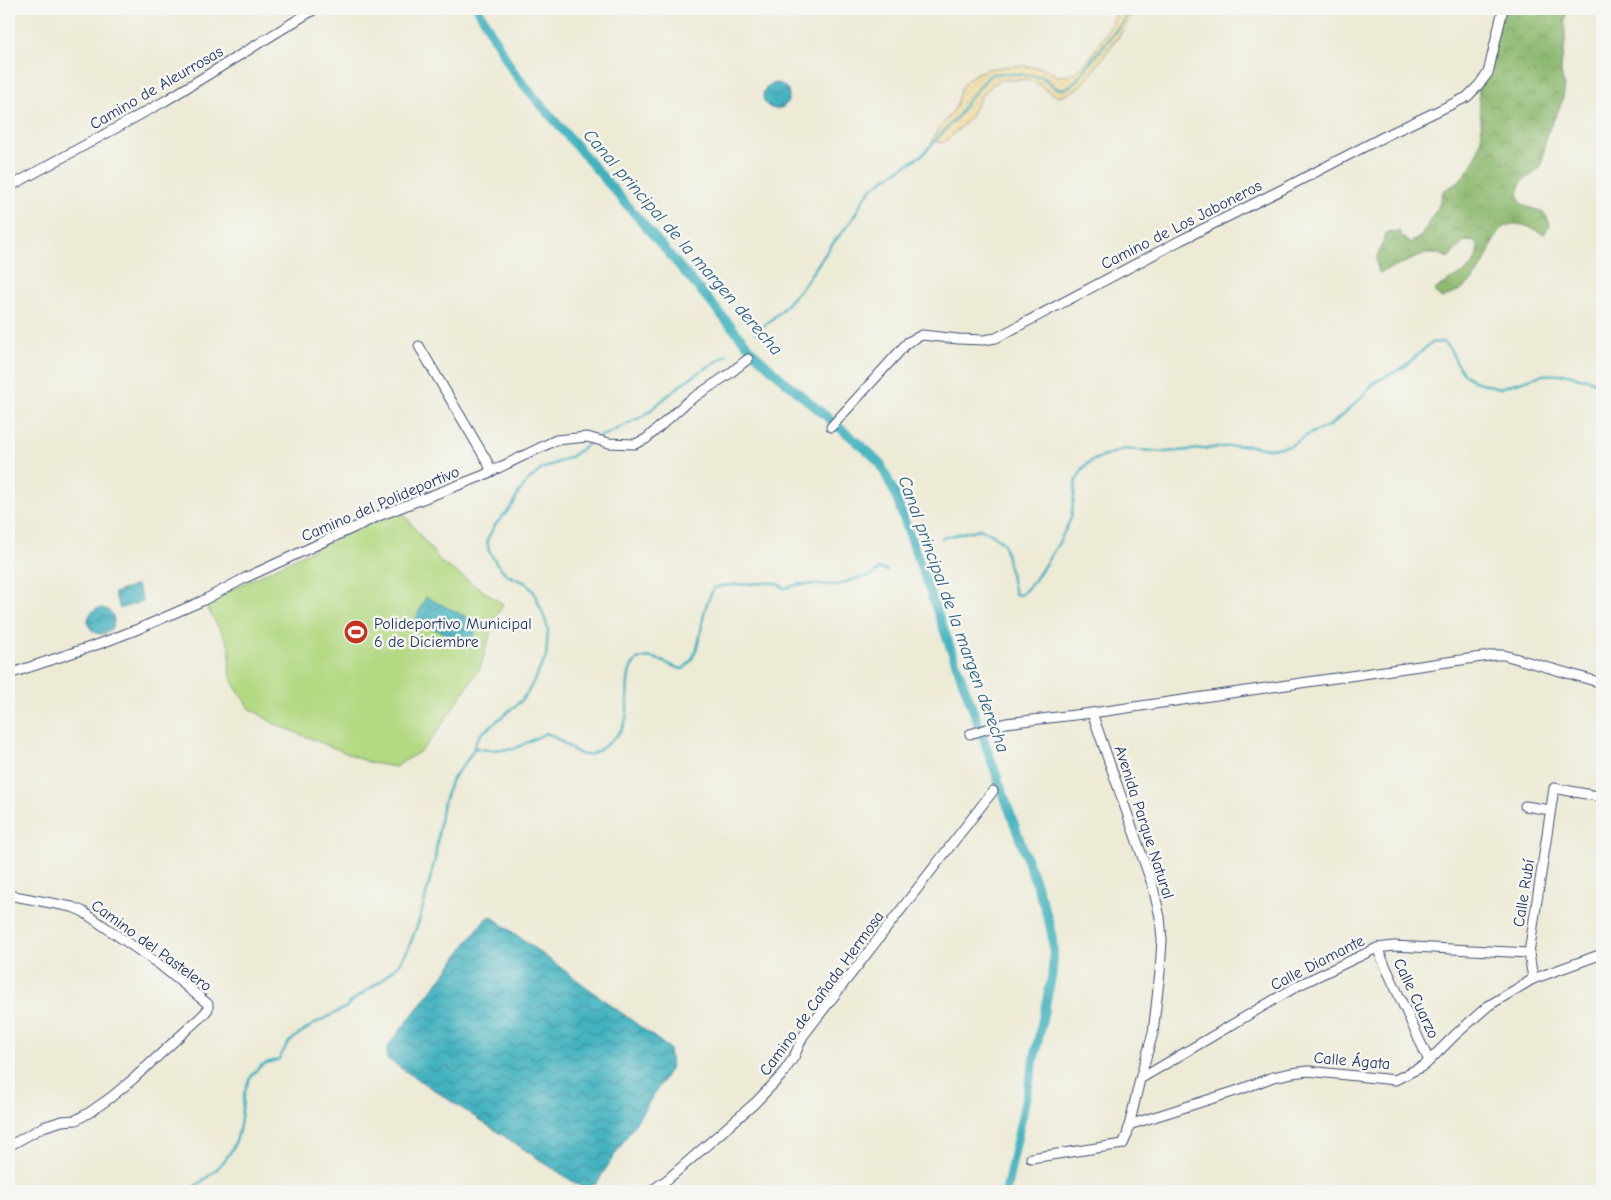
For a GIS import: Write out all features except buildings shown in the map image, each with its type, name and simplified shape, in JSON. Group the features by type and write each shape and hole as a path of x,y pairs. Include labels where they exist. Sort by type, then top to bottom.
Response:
{"street":[{"name":"Camino de Aleurrosas","path":"9,188 164,101 316,9"},
{"name":"Camino de Los Jaboneros","path":"831,427 908,342 922,335 984,340 996,338 1181,240 1385,136 1467,97 1488,73 1502,9"},
{"path":"419,346 488,463 491,472"},
{"name":"Camino del Polideportivo","path":"9,674 138,629 202,601 245,578 381,515 491,472 556,440 587,437 609,443 635,444 646,439 687,402 748,359"},
{"path":"972,734 1006,723 1092,713 1496,655 1504,655 1602,683"},
{"name":"Avenida Parque Natural","path":"1031,1158 1123,1144 1153,1033 1162,940 1160,917 1153,887 1092,713"},
{"name":"Calle Rubí","path":"1533,979 1528,953 1554,788 1602,797"},
{"name":"Camino de Cañada Hermosa","path":"651,1191 668,1179 755,1103 781,1076 794,1057 803,1036 993,791"},
{"path":"1525,806 1550,810"},
{"name":"Camino del Pastelero","path":"9,895 72,907 82,911 160,965 208,1004 208,1010 204,1014 110,1098 76,1120 62,1121 43,1128 9,1146"},
{"name":"Calle Diamante","path":"1140,1079 1299,985 1376,948 1394,946 1528,953"},
{"name":"Calle Cuarzo","path":"1376,948 1429,1061"},
{"name":"Calle Ágata","path":"1129,1125 1273,1077 1308,1071 1395,1080 1425,1065 1488,1006 1533,979 1602,954"}],"green space":[{"path":"1503,9 1568,9 1565,19 1565,43 1561,66 1564,89 1563,97 1546,138 1541,165 1537,171 1522,182 1519,189 1521,202 1528,207 1542,212 1547,217 1550,226 1544,234 1519,224 1509,225 1504,228 1495,238 1484,263 1471,282 1455,293 1441,299 1434,291 1470,267 1475,261 1477,242 1464,241 1448,258 1439,254 1425,254 1379,273 1376,259 1387,232 1399,231 1404,239 1410,243 1421,236 1440,203 1443,191 1460,181 1478,152 1482,133 1478,86 1488,73"},
{"name":"Polideportivo Municipal 6 de Diciembre","path":"402,512 442,563 503,604 494,621 480,668 434,736 422,750 395,767 371,763 275,724 249,708 232,682 229,668 230,649 228,643 204,603 355,529"}],"sand":[{"path":"1118,9 1136,9 1119,36 1085,82 1076,89 1064,96 1057,96 1035,82 1001,80 982,95 970,118 947,141 941,143 932,141 956,106 962,86 972,76 987,70 1015,66 1043,68 1058,76 1073,73 1095,51"}],"water":[{"path":"776,83 785,87 789,96 785,105 776,109 767,105 763,96 767,87"},
{"path":"137,585 143,601 120,609 114,593"},
{"path":"426,597 479,623 469,645 415,620"},
{"path":"101,608 110,612 114,621 110,630 101,634 92,630 88,621 92,612"},
{"path":"491,916 669,1048 671,1068 596,1184 584,1189 387,1059 387,1047 484,920"}],"waterway":[{"name":"Canal principal de la margen derecha","path":"478,9 513,71 524,85 754,353 783,380 870,453 881,465 894,492 1045,909 1052,934 1052,975 1006,1191"},
{"path":"756,333 780,312 803,286 830,247 852,220 864,198 874,186 922,155 959,115 966,103 989,76 1007,73 1042,77 1058,89 1068,87 1079,77 1131,9"},
{"path":"942,538 980,529 996,537 1004,544 1015,594 1021,595 1035,580 1060,541 1071,518 1076,481 1083,468 1091,461 1124,449 1166,452 1246,445 1269,449 1290,446 1309,434 1331,425 1358,401 1375,382 1404,367 1431,343 1443,342 1450,349 1458,366 1465,375 1474,381 1500,388 1542,375 1565,374 1588,379 1602,385"},
{"path":"598,437 645,415 684,382 727,355"},
{"path":"187,1191 215,1171 231,1151 238,1133 245,1092 248,1082 254,1073 262,1065 279,1059 288,1043 299,1034 345,1008 383,979 398,965 408,949 425,900 435,859 442,807 452,779 468,759 482,733 520,702 528,692 546,657 548,630 534,592 526,583 507,575 497,564 489,551 487,540 495,525 513,505 519,492 530,479 542,469 572,456 592,441"},
{"path":"474,748 489,750 514,749 546,733 580,754 592,754 613,739 625,724 629,674 636,661 643,658 654,658 683,669 688,664 696,651 705,608 714,588 763,583 775,583 785,588 800,584 838,585 873,575 879,569 887,570"}],"place":[{"name":"Polideportivo Municipal 6 de Diciembre","path":"356,632"}]}
